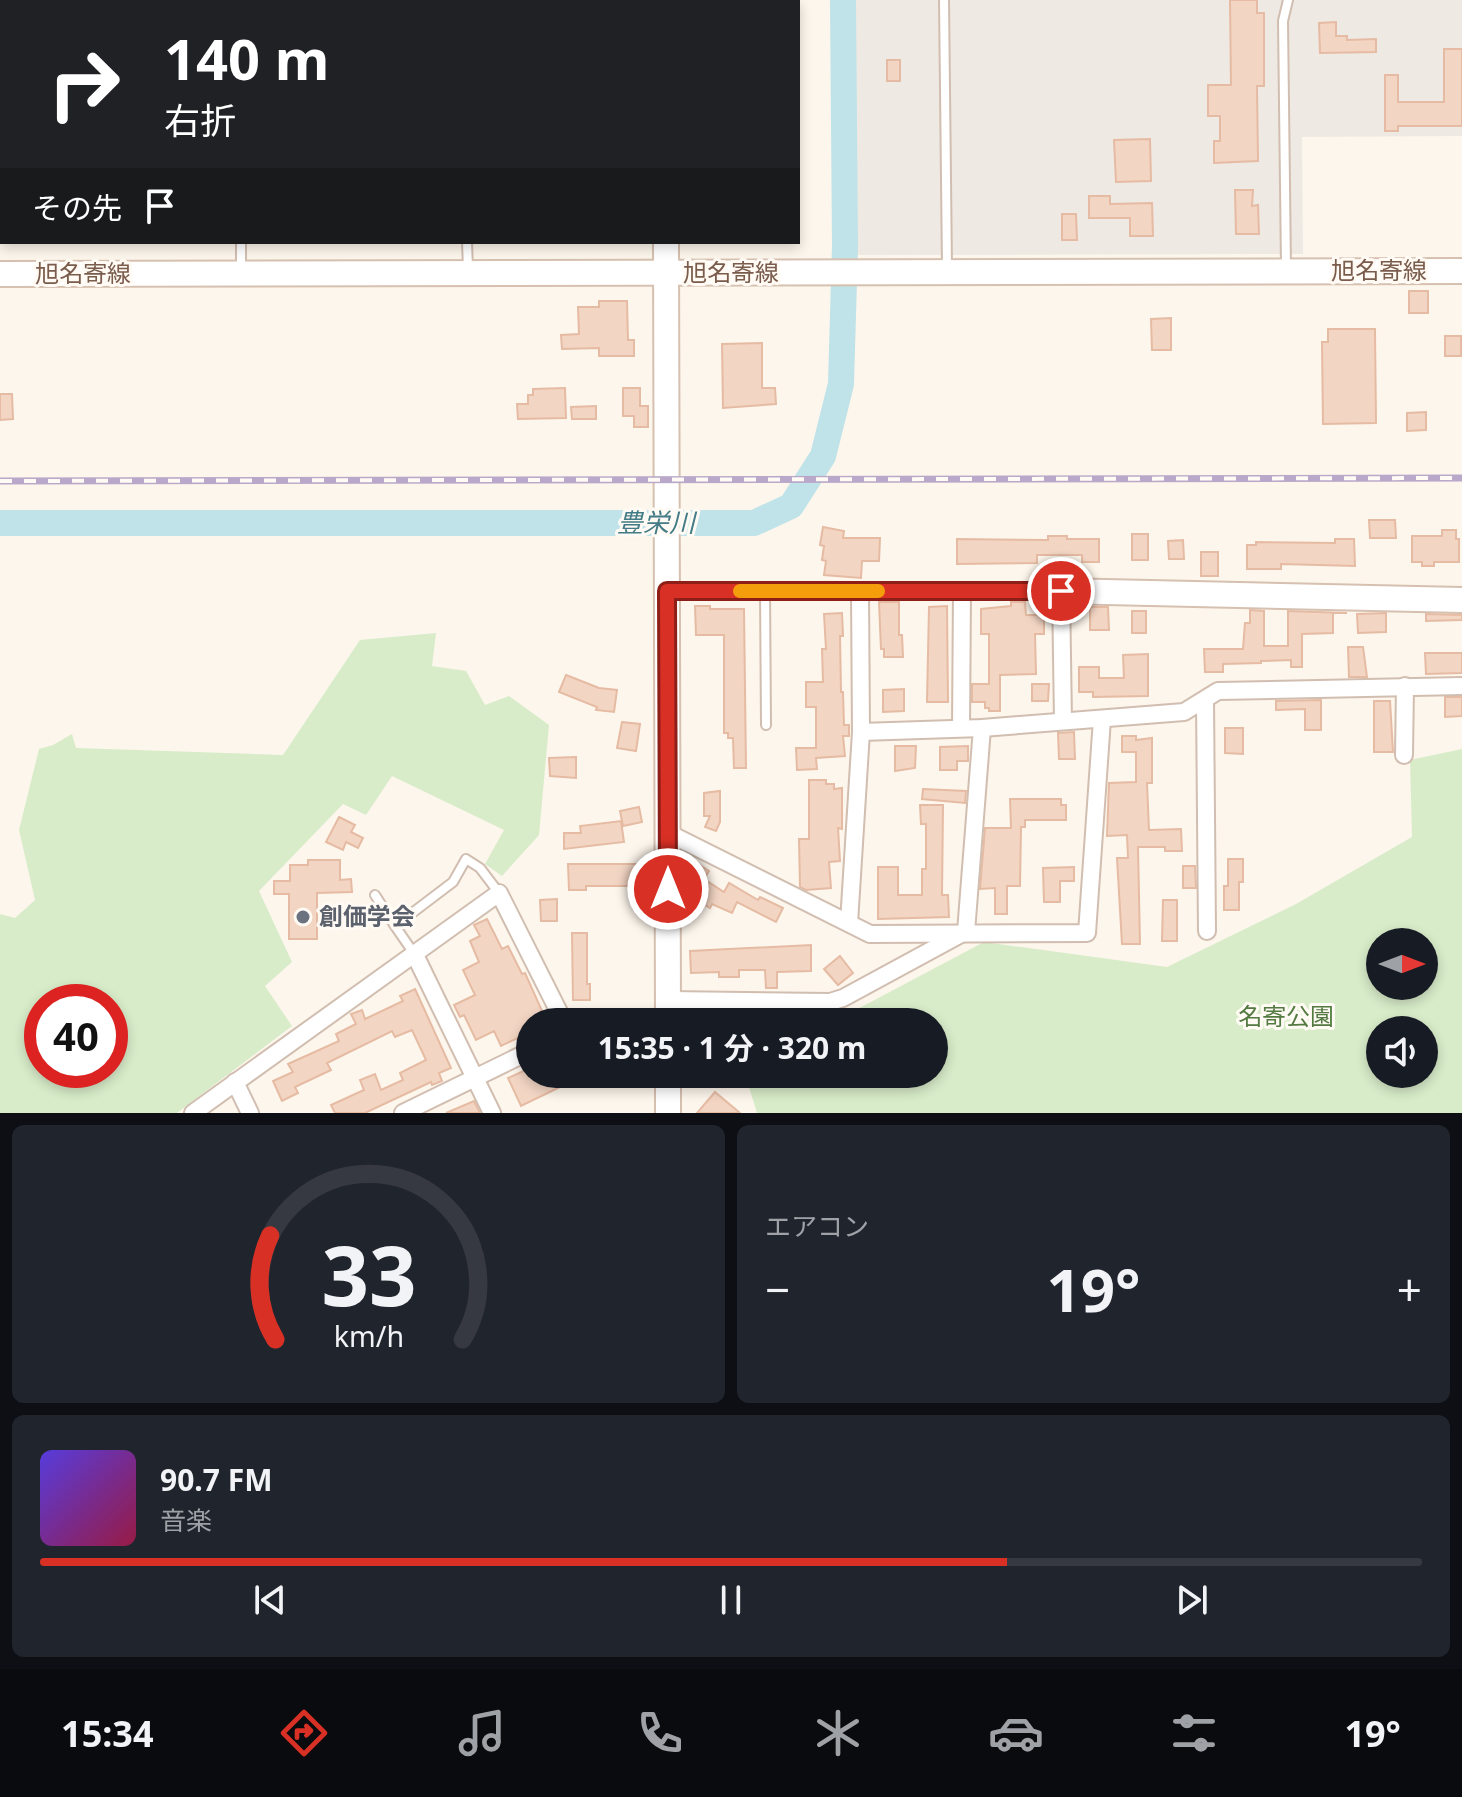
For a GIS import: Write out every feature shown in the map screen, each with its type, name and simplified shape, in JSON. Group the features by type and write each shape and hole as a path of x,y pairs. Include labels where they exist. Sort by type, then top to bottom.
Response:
{"main road":[{"path":"666,244 668,1008"},
{"name":"旭名寄線","path":"0,274 1462,271"},
{"path":"1061,591 1462,600"},
{"path":"668,1088 668,1113"}],"street":[{"path":"667,591 1061,591 1063,721"},
{"path":"849,923 861,732 860,591"},
{"path":"961,728 962,592"},
{"path":"1404,755 1405,686"},
{"path":"861,732 982,728 1184,712 1218,691 1462,686"},
{"path":"1205,700 1207,931"},
{"path":"668,833 870,934 1087,933 1102,719"},
{"path":"966,932 982,728"},
{"path":"193,1113 499,893 557,1008"},
{"path":"722,1008 830,1002 843,998 966,932"},
{"path":"415,955 492,1113"},
{"path":"403,1113 516,1058"},
{"path":"235,1082 250,1113"}],"lane":[{"path":"944,0 947,273"},
{"path":"1286,272 1283,21 1288,0"},
{"path":"241,244 241,274"},
{"path":"467,244 468,274"},
{"path":"765,591 766,725"},
{"path":"395,926 453,882 466,859 480,868 499,893"},
{"path":"375,895 415,955"}],"shaded area":[{"path":"851,0 1462,0 1462,136 1302,137 1303,254 853,255"}],"green space":[{"path":"436,633 432,666 466,671 485,705 509,696 549,725 539,835 502,876 485,864 504,830 392,776 366,815 343,804 259,891 292,962 265,986 292,1026 177,1113 0,1113 0,914 15,918 35,900 19,830 39,749 72,734 76,748 283,755 360,640"},
{"name":"名寄公園","path":"1462,749 1462,1113 757,1113 749,1088 948,1088 948,1008 859,1008 984,942 1167,967 1296,904 1412,837 1410,760"}],"building":[{"path":"1230,0 1257,0 1257,13 1264,13 1264,86 1257,86 1258,161 1214,163 1214,141 1220,141 1220,116 1208,116 1208,85 1231,85"},
{"path":"1336,22 1336,36 1347,36 1347,40 1376,39 1376,52 1320,53 1319,23"},
{"path":"1444,49 1462,49 1462,126 1398,126 1398,131 1385,131 1385,75 1398,75 1398,102 1444,102"},
{"path":"887,60 900,60 900,81 887,81"},
{"path":"1150,139 1151,181 1116,182 1114,140"},
{"path":"1235,190 1253,190 1252,206 1258,205 1259,234 1236,234"},
{"path":"1089,196 1110,196 1110,204 1152,203 1153,236 1130,236 1130,218 1089,218"},
{"path":"1062,214 1076,214 1077,240 1062,240"},
{"path":"1409,291 1428,291 1428,313 1409,313"},
{"path":"599,301 627,301 628,340 634,340 634,356 599,356 599,348 562,349 561,335 579,334 578,307 599,307"},
{"path":"1171,318 1171,350 1152,350 1151,319"},
{"path":"1328,329 1375,329 1376,423 1323,424 1322,342 1328,342"},
{"path":"1445,336 1461,336 1461,356 1445,356"},
{"path":"762,343 762,388 775,388 776,404 723,408 722,344"},
{"path":"565,388 566,418 518,419 517,404 528,404 528,395 533,395 533,389"},
{"path":"623,388 640,388 640,406 648,406 648,427 634,427 634,416 623,416"},
{"path":"0,394 12,394 13,419 0,420"},
{"path":"596,406 596,419 572,419 571,407"},
{"path":"1426,412 1426,430 1407,431 1407,413"},
{"path":"1369,520 1395,520 1396,538 1370,538"},
{"path":"823,527 844,531 843,538 880,538 879,561 862,561 861,578 824,575 824,546 820,545"},
{"path":"1442,530 1456,530 1459,562 1434,562 1434,566 1422,566 1422,562 1412,562 1412,536 1442,536"},
{"path":"1132,534 1148,534 1148,560 1132,560"},
{"path":"1048,536 1099,539 1099,562 1082,562 1082,555 1037,555 1037,563 957,564 957,539 1048,540"},
{"path":"1335,539 1354,539 1355,566 1281,564 1281,569 1247,569 1247,545 1256,545 1256,542 1335,543"},
{"path":"1183,540 1184,559 1169,559 1168,541"},
{"path":"1201,552 1218,552 1218,576 1201,576"},
{"path":"879,602 899,602 903,657 884,657"},
{"path":"1011,602 1025,602 1026,615 1044,615 1044,634 1035,634 1036,674 1000,675 1000,711 989,711 985,708 985,702 972,702 972,684 989,684 989,634 981,634 981,609 1011,606"},
{"path":"695,606 744,609 746,768 734,768 733,738 728,738 728,733 724,733 724,635 696,635"},
{"path":"947,606 948,702 927,702 929,607"},
{"path":"1090,607 1108,607 1109,630 1090,630"},
{"path":"1250,610 1264,611 1264,646 1288,646 1288,611 1347,613 1333,613 1333,633 1302,634 1302,667 1291,667 1291,660 1261,661 1223,664 1223,672 1205,672 1204,649 1243,649 1245,623 1250,623"},
{"path":"1132,611 1146,611 1146,633 1132,633"},
{"path":"842,613 841,692 844,725 849,725 849,736 843,736 845,756 816,758 817,769 797,770 796,748 816,748 816,707 806,707 806,682 823,682 822,649 826,649 824,614"},
{"path":"1386,613 1386,632 1358,633 1357,614"},
{"path":"1426,614 1462,615 1462,620 1426,621"},
{"path":"1348,647 1363,647 1367,677 1349,677"},
{"path":"1425,653 1462,653 1462,673 1426,674"},
{"path":"1148,654 1148,696 1093,697 1093,692 1079,692 1079,667 1099,667 1099,678 1124,678 1123,655"},
{"path":"566,675 599,688 617,690 614,712 596,710 597,707 559,692"},
{"path":"1032,684 1049,684 1048,701 1032,701"},
{"path":"904,689 904,711 883,712 883,690"},
{"path":"1445,697 1462,697 1462,716 1445,717"},
{"path":"1321,700 1321,730 1305,730 1305,709 1276,710 1276,701"},
{"path":"1374,701 1390,701 1393,752 1374,752"},
{"path":"622,722 640,724 636,751 617,748"},
{"path":"1225,728 1243,728 1243,754 1225,753"},
{"path":"1074,732 1075,759 1059,759 1058,733"},
{"path":"1122,736 1136,736 1136,740 1152,738 1152,783 1147,783 1149,830 1181,829 1182,851 1165,851 1165,847 1138,847 1140,944 1122,944 1117,858 1128,858 1127,835 1107,836 1109,783 1136,782 1136,752 1122,752"},
{"path":"895,746 916,746 915,768 895,771"},
{"path":"968,746 968,761 957,761 957,770 940,770 940,747"},
{"path":"576,757 576,778 550,776 549,758"},
{"path":"809,780 826,780 826,784 834,784 834,789 842,788 842,829 838,828 840,861 829,862 831,888 806,890 800,887 799,839 809,839"},
{"path":"923,789 966,791 965,803 922,799"},
{"path":"720,791 720,822 716,831 705,827 710,816 704,816 704,793"},
{"path":"1010,799 1061,799 1061,805 1066,805 1066,820 1025,820 1025,827 1021,827 1020,886 1007,886 1007,914 995,914 995,888 980,889 985,828 1011,828"},
{"path":"920,805 943,805 942,895 948,895 949,917 878,919 878,867 898,867 898,895 922,895 922,869 926,869 926,824 921,824"},
{"path":"639,807 642,822 623,826 620,811"},
{"path":"339,817 355,825 351,832 363,838 358,848 346,842 343,850 326,842"},
{"path":"621,821 624,842 564,849 564,833 581,833 580,826"},
{"path":"1228,859 1243,859 1239,910 1224,910"},
{"name":"創価学会","path":"308,860 340,860 340,880 351,879 352,892 317,893 317,939 289,939 289,894 274,894 274,881 290,881 290,865 308,865"},
{"path":"695,862 709,871 704,879 724,892 729,883 758,900 760,897 783,908 776,922 737,902 732,913 712,904 710,908 697,900 693,906 683,899 692,885 684,880"},
{"path":"568,864 653,864 653,889 586,886 586,890 569,890"},
{"path":"1183,866 1195,866 1196,888 1183,888"},
{"path":"1074,867 1074,881 1060,881 1060,902 1044,902 1043,868"},
{"path":"557,899 557,921 541,921 540,900"},
{"path":"1163,900 1177,900 1177,941 1162,941"},
{"path":"487,919 502,949 508,946 522,974 525,973 541,1008 516,1008 516,1039 501,1046 494,1031 476,1040 464,1015 460,1017 454,1005 475,995 463,970 479,962 470,941 480,936 474,925"},
{"path":"572,933 587,933 590,1000 573,1000"},
{"path":"811,945 811,971 777,972 777,988 766,988 765,970 739,970 739,977 719,977 719,972 691,973 690,951"},
{"path":"840,956 853,973 838,985 824,969"},
{"path":"415,989 451,1068 439,1073 442,1081 432,1085 431,1082 365,1113 335,1113 331,1105 364,1090 360,1080 375,1074 381,1090 403,1080 400,1073 426,1060 412,1030 395,1037 392,1031 327,1063 331,1070 295,1087 298,1093 282,1101 273,1081 293,1072 288,1064 339,1041 336,1034 356,1024 351,1014 362,1010 365,1019 403,1001 400,996"},
{"path":"516,1074 516,1088 558,1088 521,1106 508,1078"},
{"path":"715,1092 740,1113 697,1113"},
{"path":"474,1101 480,1113 446,1113"}],"waterway":[{"name":"豊栄川","path":"0,523 754,523 791,506 823,456 841,384 845,246 843,0"}],"railway":[{"path":"0,481 1462,478"}],"slow traffic":[{"path":"740,591 878,591"}],"place":[{"name":"創価学会","path":"303,917"}],"route":[{"path":"668,889 667,591 1061,591"}]}
